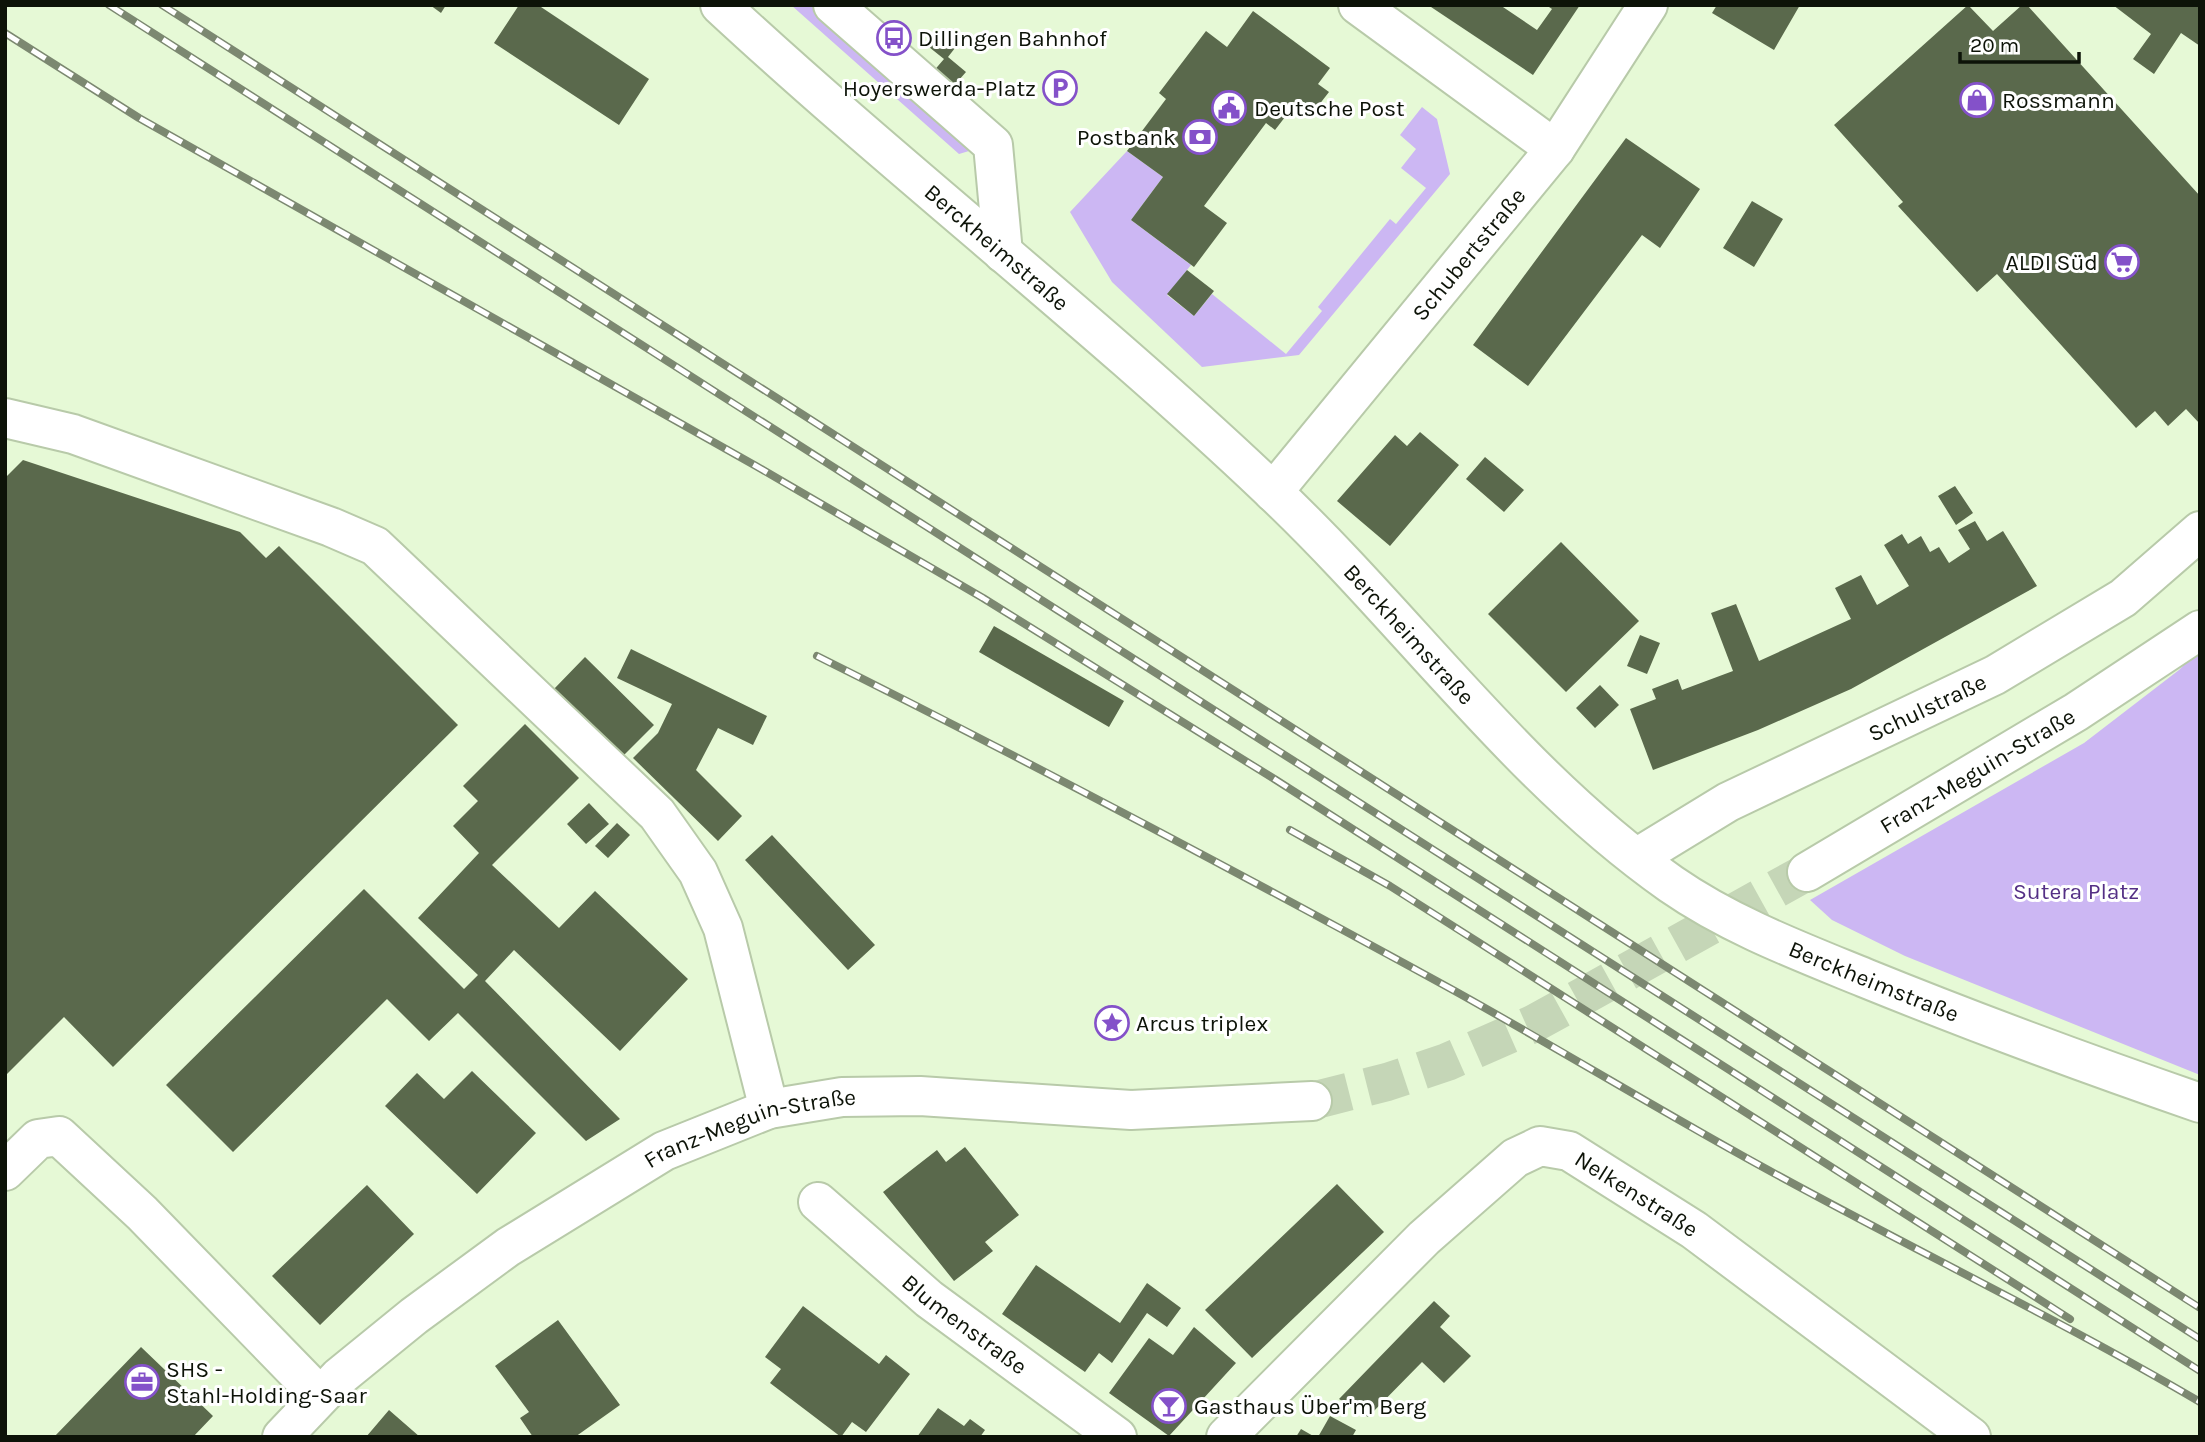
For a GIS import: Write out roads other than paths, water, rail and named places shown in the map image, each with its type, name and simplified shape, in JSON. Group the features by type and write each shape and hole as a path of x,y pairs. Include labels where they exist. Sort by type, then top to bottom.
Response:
{"street":[{"name":"Berckheimstraße","path":"720,5 1273,492 1521,756 1571,804 1672,884 1719,913 1779,943 2000,1033 2200,1103"},
{"path":"833,5 993,145 1003,253"},
{"path":"1358,5 1555,149"},
{"name":"Schubertstraße","path":"1273,492 1555,149 1648,5"},
{"path":"5,418 73,434 331,527 375,546 657,814 698,872 723,928 769,1109"},
{"name":"Schulstraße","path":"1638,857 1728,802 1995,675 2123,598 2200,531"},
{"name":"Franz-Meguin-Straße","path":"2144,668 2200,601"},
{"name":"Franz-Meguin-Straße","path":"1807,873 2076,712 2200,630"},
{"name":"Franz-Meguin-Straße","path":"282,1437 339,1377 414,1316 508,1247 664,1151 769,1109 842,1097 920,1097 1131,1110 1312,1101"},
{"path":"5,1171 38,1139 60,1136 142,1213 320,1396"},
{"name":"Nelkenstraße","path":"1226,1437 1423,1238 1515,1158 1540,1146 1569,1151 1694,1230 1971,1437"},
{"name":"Blumenstraße","path":"818,1202 929,1299 1117,1437"}],"tunnel":[{"path":"1312,1101 1387,1082 1447,1062 1533,1024 1807,872"}],"railway":[{"path":"109,5 2200,1339"},
{"path":"162,5 2200,1308"},
{"path":"5,33 139,118 756,466 983,598 1276,780 2200,1371"},
{"path":"817,656 1057,778 1295,904 1489,1010 1741,1155 2086,1338 2200,1402"},
{"path":"1290,830 1390,886 2070,1319"}],"place":[{"name":"Dillingen Bahnhof","path":"894,38"},
{"name":"Hoyerswerda-Platz","path":"1060,88"},
{"name":"Rossmann","path":"1977,100"},
{"name":"Deutsche Post","path":"1229,108"},
{"name":"Postbank","path":"1200,137"},
{"name":"ALDI Süd","path":"2122,262"},
{"name":"Arcus triplex","path":"1112,1023"},
{"name":"SHS - Stahl-Holding-Saar","path":"142,1382"},
{"name":"Gasthaus Über'm Berg","path":"1169,1406"}],"park label":[{"name":"Sutera Platz","path":"2076,891"}]}
